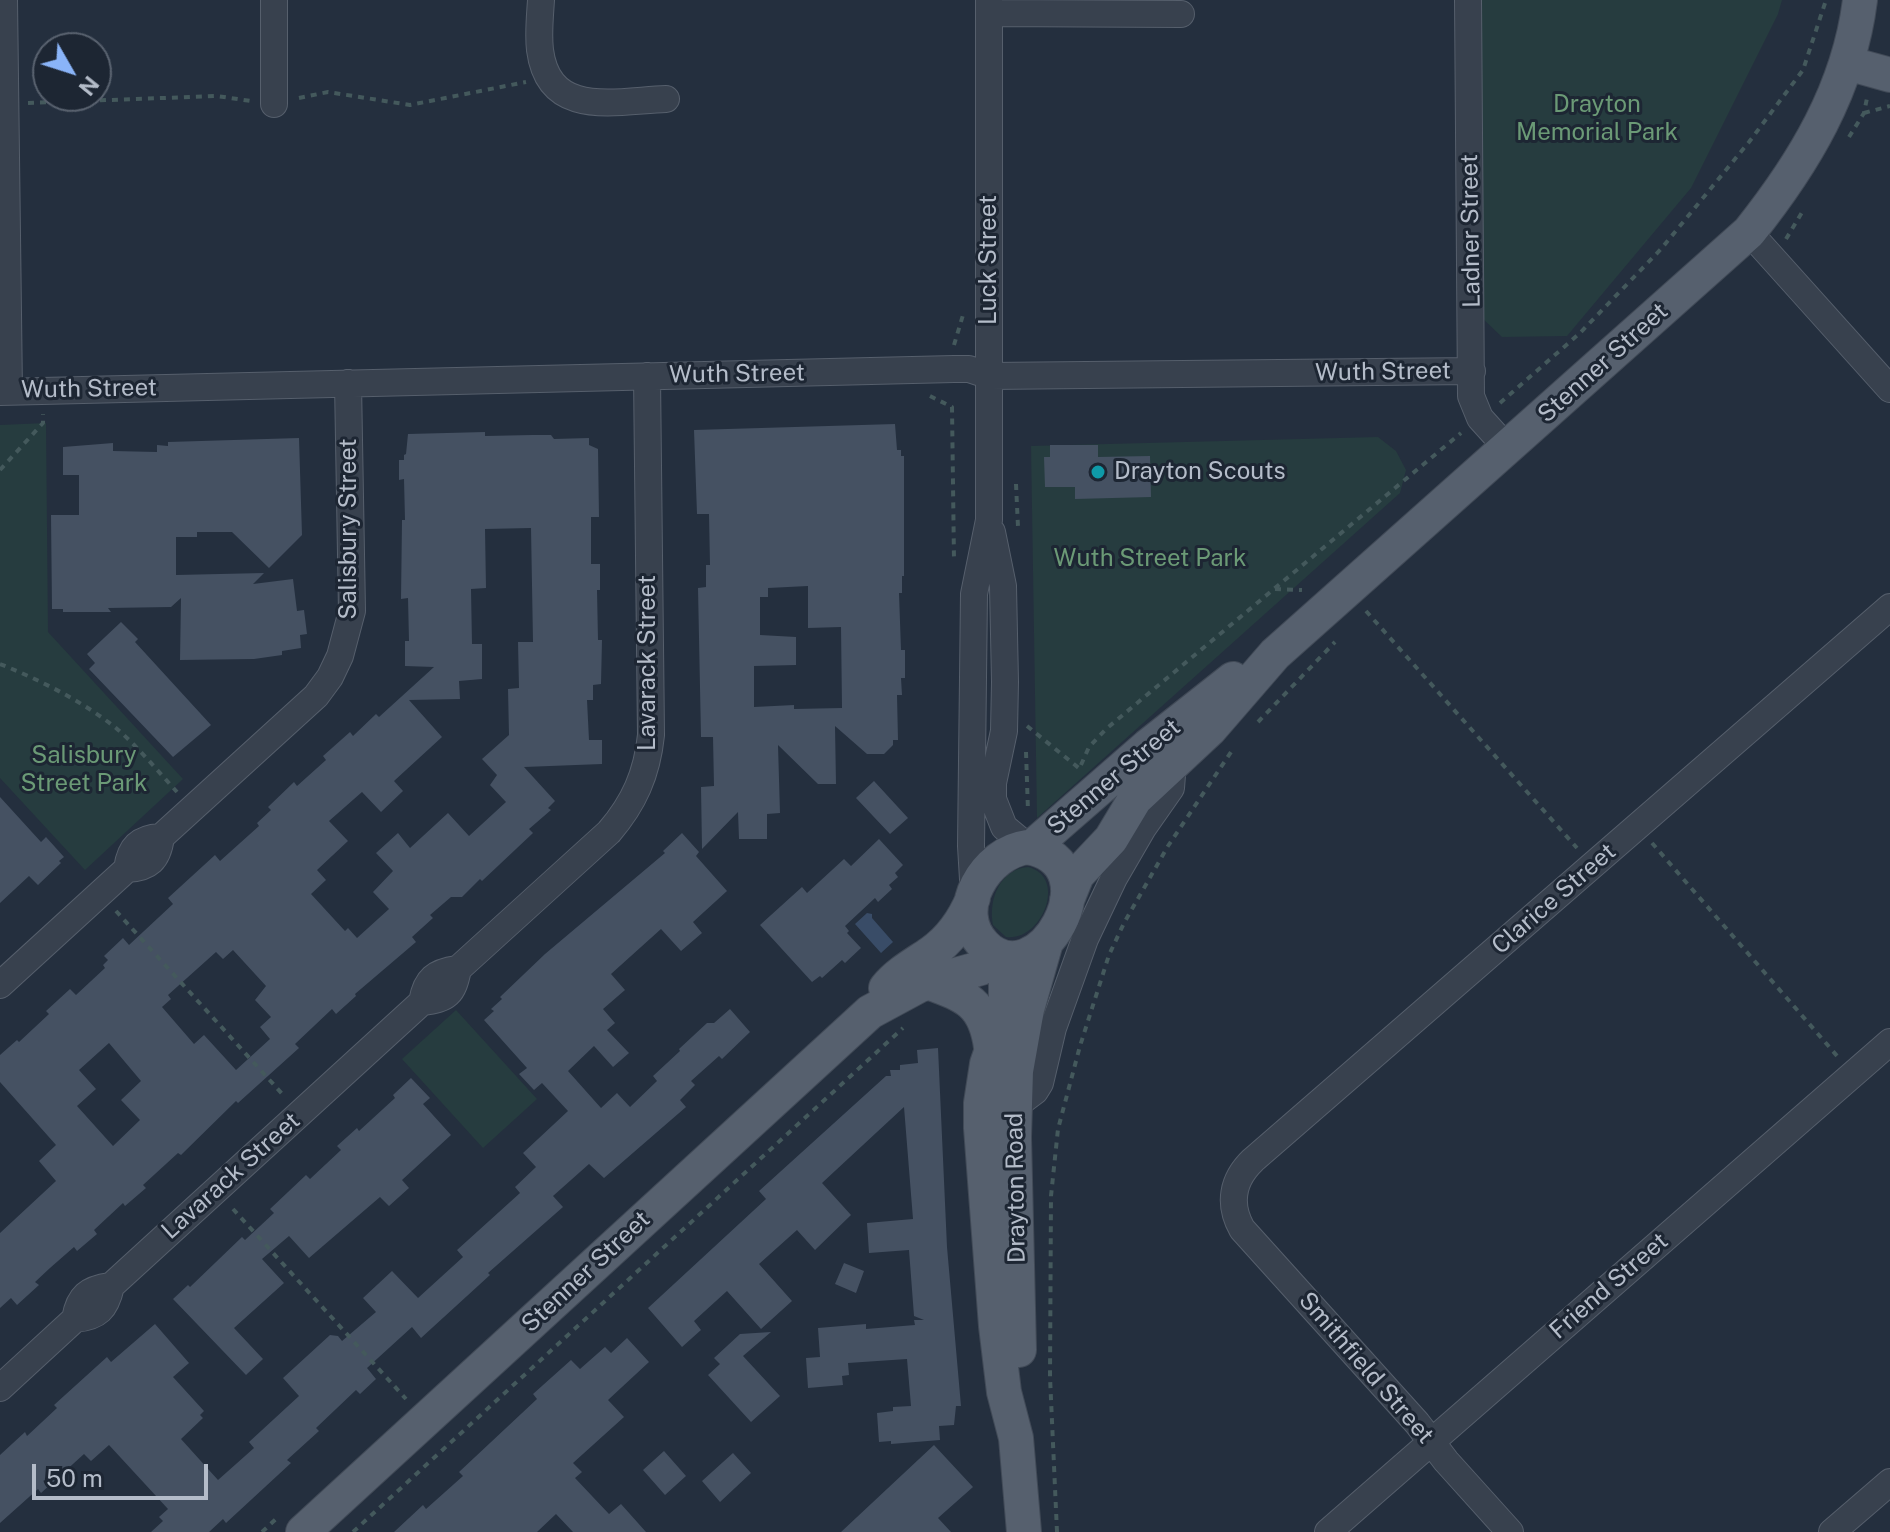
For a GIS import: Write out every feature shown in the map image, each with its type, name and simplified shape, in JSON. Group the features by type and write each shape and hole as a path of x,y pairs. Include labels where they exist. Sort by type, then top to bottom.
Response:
{"main road":[{"name":"Stenner Street","path":"1029,847 1158,756 1239,674 1275,654 1508,449 1760,244 1785,187 1831,105 1870,70 1857,27 1860,0"},
{"name":"Stenner Street","path":"1067,900 1085,864 1111,839 1158,756"},
{"path":"1029,847 1054,858 1063,869 1067,882 1063,917 1046,942 1024,956 1003,957 981,943 976,934 972,910 974,897 978,883 994,862 1005,853 1029,847"},
{"name":"Stenner Street","path":"870,1012 888,985 951,936 974,897"},
{"name":"Drayton Road","path":"1016,1438 1020,1395 1016,1102 1019,1046 1046,942"},
{"name":"Stenner Street","path":"303,1532 870,1012 928,982 981,968 1003,957"},
{"name":"Drayton Road","path":"1003,957 1006,1009 991,1047 981,1103 996,1326 1004,1392 1016,1438 1024,1532"},
{"path":"928,982 956,992 978,1009 986,1019 991,1047"}],"street":[{"path":"4,0 4,392"},
{"path":"274,0 274,104"},
{"path":"541,0 540,50 548,78 560,93 583,102 666,99"},
{"name":"Ladner Street","path":"1468,0 1471,396 1480,418 1508,449"},
{"path":"989,6 1181,14"},
{"name":"Luck Street","path":"974,897 971,846 974,594 989,520 989,6"},
{"path":"1760,244 1890,389"},
{"name":"Wuth Street","path":"4,392 969,369 990,376 1472,371"},
{"name":"Lavarack Street","path":"0,1388 75,1319 77,1306 84,1294 111,1286 422,1002 432,977 458,969 623,816 643,778 651,735 647,376"},
{"name":"Salisbury Street","path":"0,985 127,869 140,868 152,862 159,850 161,837 316,696 330,677 340,656 352,611 348,383"},
{"name":"Luck Street","path":"989,520 1003,586 1004,731 993,783 993,799 1004,827 1029,847"},
{"name":"Clarice Street","path":"1232,1200 1238,1177 1253,1160 1890,607"},
{"path":"981,1103 1016,1102 1029,1096 1040,1083 1053,1028 1085,939 1114,878 1143,828 1169,794 1173,782 1158,756"},
{"name":"Friend Street","path":"1328,1532 1890,1042"},
{"name":"Smithfield Street","path":"1232,1200 1242,1229 1510,1532"},
{"path":"1832,1532 1890,1482"}],"path":[{"path":"1842,147 1864,113 1870,70"},
{"path":"1864,113 1890,106"},
{"path":"1760,244 1789,236 1808,204"},
{"path":"0,470 43,423 43,414"},
{"path":"1366,611 1592,866"},
{"path":"1254,725 1345,632"},
{"path":"0,664 57,691 101,717 132,742 193,808"},
{"path":"1025,725 1080,769"},
{"path":"1057,1532 1050,1346 1051,1196 1058,1129 1109,955 1168,846 1236,745"},
{"path":"1637,827 1853,1074"},
{"path":"353,1532 908,1023"}],"green space":[{"name":"Drayton Memorial Park","path":"1481,0 1782,0 1778,14 1691,188 1567,336 1502,337 1482,318"},
{"name":"Salisbury Street Park","path":"46,423 48,632 183,779 85,870 0,778 0,425"},
{"name":"Wuth Street Park","path":"1378,437 1396,451 1406,470 1400,493 1037,818 1031,446"},
{"path":"1028,867 1040,873 1046,883 1046,908 1030,930 1019,936 1006,937 993,925 994,896 1010,873"},
{"path":"456,1010 537,1099 483,1148 402,1059"}],"water":[{"path":"867,913 872,914 893,942 881,953 855,924"}],"building":[{"path":"895,424 897,450 901,450 901,456 904,456 904,576 902,593 899,593 905,678 901,678 902,695 897,695 898,740 893,740 893,745 884,754 867,754 835,726 836,784 818,784 778,745 780,813 767,814 767,839 739,839 738,812 702,849 701,787 714,786 713,737 701,737 698,588 706,587 706,565 710,565 709,514 697,514 694,430","holes":["808,586 808,628 841,627 842,708 794,709 794,705 754,707 754,666 796,665 796,637 760,635 760,597 768,597 768,588"]},
{"path":"485,432 485,436 589,438 589,445 598,449 599,517 591,517 591,564 600,564 600,590 597,590 598,640 602,640 601,684 593,685 593,700 587,700 589,740 602,740 602,764 524,767 555,801 548,808 551,810 529,829 533,833 462,897 451,897 430,915 433,918 412,937 416,942 336,1014 332,1009 295,1044 299,1048 238,1103 236,1101 181,1155 178,1153 143,1185 146,1188 125,1206 123,1203 94,1230 97,1234 77,1251 74,1247 50,1268 35,1282 39,1285 17,1305 11,1298 0,1308 0,1233 56,1181 39,1161 56,1145 0,1082 0,1055 49,1014 46,1011 70,989 76,995 105,968 103,965 108,960 104,956 123,938 129,945 173,904 168,898 215,855 220,861 259,826 257,823 271,810 268,807 294,782 297,786 326,760 323,756 350,732 353,736 376,714 379,717 434,667 405,666 405,641 409,641 408,598 401,599 402,520 405,520 404,479 399,480 399,460 404,460 408,434","holes":["531,528 533,642 518,642 519,688 508,689 509,735 482,759 497,775 490,785 506,802 469,836 448,813 410,848 398,833 376,853 393,871 373,892 389,909 357,938 348,928 345,931 311,894 326,880 317,870 348,841 329,821 362,792 381,812 403,791 394,781 442,737 409,700 460,699 459,681 482,679 482,644 472,644 471,589 486,588 485,529","233,950 266,986 255,1000 271,1017 260,1027 270,1039 236,1070 204,1035 194,1044 162,1007 171,999 168,995 216,952 223,959","109,1043 141,1081 121,1100 140,1120 113,1146 77,1106 96,1089 79,1070"]},
{"path":"299,438 302,535 269,568 232,532 197,532 197,537 176,537 176,575 264,573 253,584 293,579 297,611 304,610 307,634 300,635 301,648 282,651 282,655 254,659 180,660 181,598 171,607 108,608 111,612 63,612 63,609 52,609 51,515 79,515 79,475 63,475 63,447 113,443 113,451 157,452 157,445 168,446 168,442"},
{"name":"Drayton Scouts","path":"1050,445 1098,445 1098,457 1150,456 1151,497 1075,499 1075,487 1045,487 1044,457 1050,457"},
{"path":"121,622 138,639 135,642 211,725 173,757 89,669 95,663 87,654"},
{"path":"874,781 908,818 890,834 856,798"},
{"path":"0,797 41,842 46,837 64,857 38,885 29,876 0,903"},
{"path":"682,833 699,852 696,856 727,891 693,922 702,933 681,951 661,929 611,974 625,990 603,1009 615,1023 607,1030 629,1053 613,1067 594,1046 568,1071 601,1108 617,1093 630,1107 657,1081 653,1076 679,1049 707,1023 714,1023 730,1009 750,1032 722,1059 719,1056 691,1081 695,1085 680,1100 686,1107 604,1178 589,1164 553,1196 563,1207 421,1338 412,1327 367,1368 376,1379 360,1394 356,1390 316,1428 319,1431 287,1460 291,1463 226,1523 223,1519 209,1532 151,1532 163,1521 159,1517 168,1509 109,1445 91,1461 84,1454 41,1493 38,1489 0,1523 0,1455 25,1432 27,1436 57,1408 54,1405 107,1357 111,1362 155,1324 189,1363 173,1377 204,1411 200,1415 203,1418 181,1439 218,1480 254,1448 249,1442 299,1396 283,1378 330,1335 338,1336 342,1341 376,1312 363,1298 392,1271 418,1298 463,1257 457,1250 520,1193 515,1187 536,1167 523,1153 568,1111 542,1083 534,1090 519,1074 527,1068 484,1020 494,1011 491,1009 502,999 500,997 545,954 665,853 663,851"},
{"path":"879,839 903,865 895,873 898,877 889,885 892,889 878,902 875,898 845,926 849,931 847,933 861,948 845,963 842,960 822,978 820,976 812,982 760,925 802,887 807,893 844,859 851,866"},
{"path":"938,1048 947,1247 961,1406 956,1406 954,1425 939,1426 940,1440 891,1444 891,1441 879,1442 877,1413 893,1411 893,1407 911,1406 907,1359 848,1363 849,1375 842,1376 843,1385 808,1388 806,1358 820,1357 818,1328 866,1324 866,1329 915,1325 914,1320 924,1320 914,1316 909,1250 869,1253 867,1223 913,1219 904,1107 822,1183 851,1215 815,1250 797,1230 759,1264 792,1301 761,1329 727,1291 694,1321 701,1330 682,1347 648,1308 766,1199 759,1191 886,1076 891,1076 890,1070 900,1070 900,1065 918,1063 917,1050"},
{"path":"411,1078 430,1098 423,1104 451,1135 402,1180 409,1188 389,1206 380,1197 309,1258 289,1236 262,1259 284,1283 234,1328 263,1359 246,1375 173,1299 188,1285 190,1287 242,1237 245,1240 274,1213 270,1209 306,1175 310,1179 341,1150 337,1146 357,1128 359,1131 395,1098 393,1095"},
{"path":"844,1263 864,1271 856,1293 835,1284"},
{"path":"771,1332 743,1356 780,1396 751,1422 708,1375 720,1364 714,1358 740,1334"},
{"path":"627,1338 649,1362 608,1400 624,1417 573,1463 582,1472 575,1478 609,1514 621,1504 646,1532 573,1532 556,1514 537,1532 394,1532 423,1505 426,1509 463,1476 459,1472 537,1399 533,1394 571,1360 580,1369 605,1347 611,1353"},
{"path":"934,1445 973,1487 938,1518 951,1532 841,1532"},
{"path":"664,1451 686,1476 665,1495 643,1470"},
{"path":"733,1453 751,1473 720,1502 702,1481"}],"place":[{"name":"Drayton Scouts","path":"1098,472"}]}
